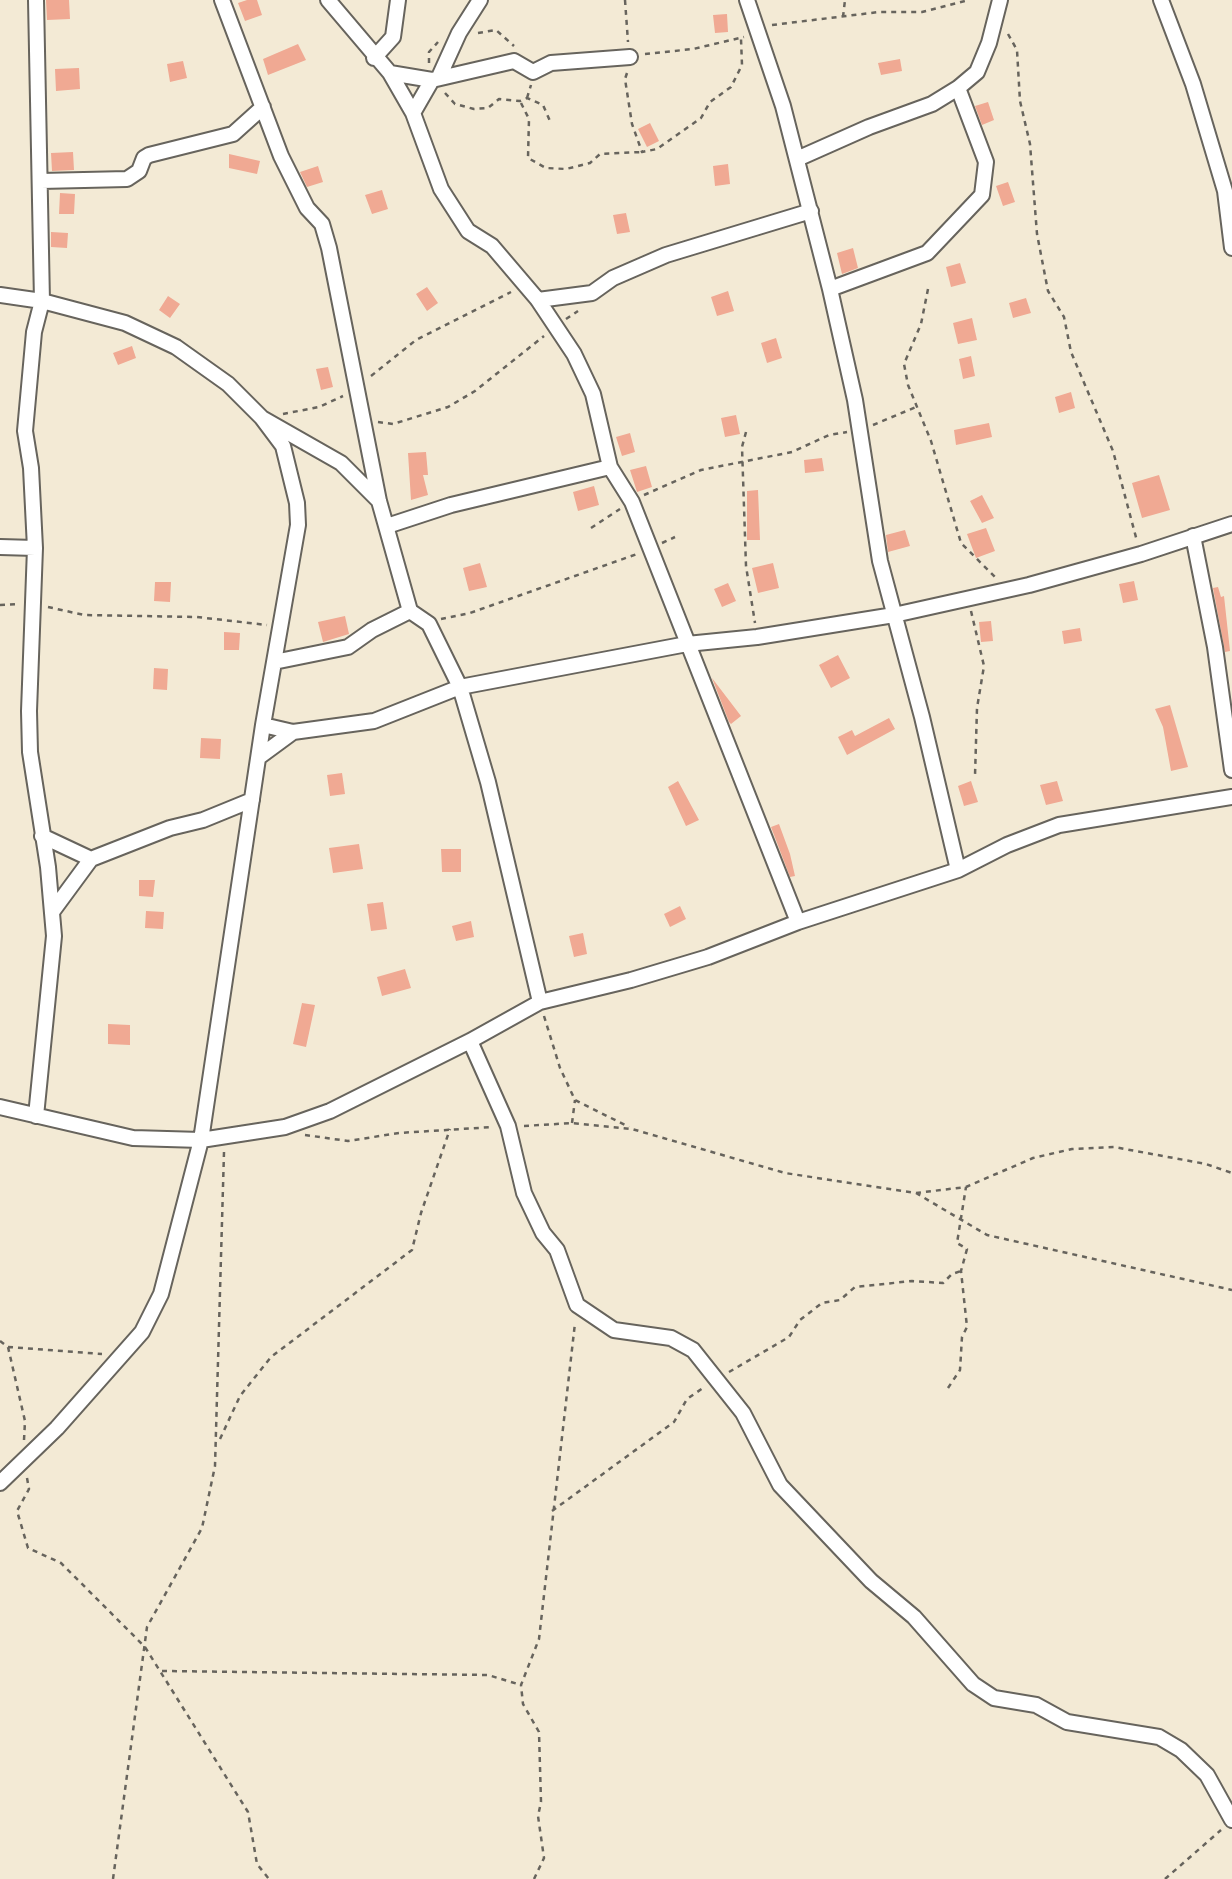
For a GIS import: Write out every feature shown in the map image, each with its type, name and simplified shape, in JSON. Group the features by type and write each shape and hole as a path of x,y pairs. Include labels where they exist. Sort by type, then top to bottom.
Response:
{"street":[{"path":"36,0 42,301 34,332 25,431 31,468 35,548 35,590 29,643 29,725 52,912 53,954 36,1116"},
{"path":"222,0 281,156 307,208 321,223 330,248 379,501 410,611 429,624 460,687 488,782 540,1002"},
{"path":"328,0 374,58 390,73 413,113 441,189 468,231 492,246 538,300 557,326 593,394 610,467 632,502 798,922"},
{"path":"374,58 393,37 398,0"},
{"path":"413,113 480,0"},
{"path":"747,0 797,159 830,289 861,430 880,561 922,716 958,870"},
{"path":"797,159 869,127 932,104 958,88 977,72 1000,0"},
{"path":"1161,0 1193,84 1225,191 1232,248"},
{"path":"390,73 436,78 514,61 533,72 551,64 630,57"},
{"path":"830,289 927,253 982,195 986,162 958,88"},
{"path":"41,181 127,179 139,171 144,158 149,155 233,135 262,107"},
{"path":"538,300 592,293 613,278 666,255 811,211"},
{"path":"0,295 42,301 143,330 176,347 228,384 262,418 283,446 297,503 298,525 263,725 212,1086 201,1140 161,1294 142,1332 57,1429 0,1483"},
{"path":"262,418 341,463 379,501"},
{"path":"387,526 451,505 610,467"},
{"path":"263,725 293,732 374,720 460,687 687,644 757,637 894,615 1140,554 1232,524"},
{"path":"1193,536 1215,647 1232,770"},
{"path":"0,547 35,548"},
{"path":"274,662 348,648 372,630 410,611"},
{"path":"259,757 293,732"},
{"path":"0,1107 133,1138 201,1140 285,1127 317,1116 470,1041 540,1002 631,980 708,957 798,922 958,870 1007,845 1059,825 1232,797"},
{"path":"52,912 91,859 252,800"},
{"path":"43,836 91,859"},
{"path":"470,1041 508,1126 524,1193 543,1233 557,1250 577,1306 614,1330 671,1338 693,1350 756,1433 767,1464 780,1485 871,1581 914,1617 973,1684 994,1698 1036,1705 1068,1723 1159,1737 1181,1750 1207,1775 1227,1825"}],"path":[{"path":"625,0 630,57 625,79 632,124 642,152"},
{"path":"843,17 845,0"},
{"path":"661,51 693,49 741,39 757,27 843,17 922,12 970,0"},
{"path":"997,16 1017,50 1020,101 1030,144 1037,234 1048,291 1064,317 1071,352 1113,451 1140,554"},
{"path":"520,102 529,119 528,158 546,168 566,169 590,163 600,154 657,149 701,118 710,102 731,87 742,65 741,39"},
{"path":"262,418 338,400 355,383 377,373 416,340 524,286"},
{"path":"928,289 927,304 904,364 916,407 931,441 961,544 1006,588"},
{"path":"363,420 393,424 448,407 475,391 582,307"},
{"path":"591,528 632,502 701,470 792,452 829,435 861,430 916,407"},
{"path":"746,432 743,461 746,566 757,637"},
{"path":"429,624 649,550 675,537"},
{"path":"966,599 974,617 984,666 976,708 975,776"},
{"path":"57,611 84,615 185,617 248,625 282,625"},
{"path":"540,1002 560,1068 575,1100 572,1123"},
{"path":"575,1100 632,1129"},
{"path":"218,1442 240,1396 271,1357 412,1250 421,1213 450,1129"},
{"path":"113,1879 147,1627 202,1528 218,1442 223,1138"},
{"path":"703,1150 786,1173 916,1193 966,1187 1033,1158 1072,1149 1114,1147 1206,1164 1232,1173"},
{"path":"948,1388 960,1370 962,1337 967,1327 961,1271 967,1249 957,1243 966,1187"},
{"path":"916,1193 987,1235 1232,1290"},
{"path":"551,1512 674,1422 687,1399 715,1378 789,1336 800,1320 822,1303 840,1300 855,1287 912,1281 943,1283 952,1274 961,1271"},
{"path":"534,1879 544,1858 538,1816 541,1802 539,1732 523,1704 521,1685 539,1639 551,1512 565,1422 577,1306"},
{"path":"0,1341 8,1347 122,1355"},
{"path":"8,1347 25,1421 23,1460 29,1489 17,1511 28,1548 61,1563 145,1647 248,1812 257,1864 269,1879"},
{"path":"160,1671 488,1675 521,1685"},
{"path":"1166,1879 1227,1825"}],"building":[{"path":"46,0 69,0 70,19 47,20"},
{"path":"257,0 262,15 245,21 238,3"},
{"path":"727,14 728,32 715,33 713,15"},
{"path":"298,44 306,60 268,75 263,59"},
{"path":"900,59 902,71 881,75 878,63"},
{"path":"183,61 187,78 170,82 167,64"},
{"path":"79,68 80,89 56,91 55,69"},
{"path":"988,102 994,120 982,125 975,106"},
{"path":"650,123 659,141 647,147 638,129"},
{"path":"73,152 74,170 52,171 51,153"},
{"path":"229,154 260,161 257,174 229,168"},
{"path":"728,164 730,184 715,186 713,166"},
{"path":"318,166 323,182 307,187 300,172"},
{"path":"1008,182 1015,202 1003,206 996,186"},
{"path":"382,190 388,209 372,214 365,195"},
{"path":"60,193 75,194 74,214 59,214"},
{"path":"626,213 630,232 617,234 613,215"},
{"path":"51,232 68,233 67,248 51,247"},
{"path":"853,248 858,268 842,274 837,253"},
{"path":"960,263 966,283 951,287 946,267"},
{"path":"427,287 438,303 427,311 416,294"},
{"path":"728,291 734,311 717,316 711,297"},
{"path":"168,296 180,304 170,318 159,310"},
{"path":"1026,298 1031,313 1013,318 1009,303"},
{"path":"972,318 977,340 958,344 953,323"},
{"path":"776,338 782,358 767,363 761,343"},
{"path":"132,346 136,358 118,365 113,353"},
{"path":"971,356 975,376 963,379 959,359"},
{"path":"328,367 333,387 321,390 316,369"},
{"path":"1071,392 1075,408 1059,413 1055,397"},
{"path":"736,415 740,434 725,437 721,418"},
{"path":"989,423 992,437 956,445 954,430"},
{"path":"630,433 635,452 622,456 616,437"},
{"path":"426,452 428,475 423,475 428,495 411,500 408,453"},
{"path":"822,458 824,471 805,473 804,460"},
{"path":"646,466 652,487 637,492 630,470"},
{"path":"1159,475 1170,510 1142,518 1132,483"},
{"path":"594,486 599,505 578,511 573,492"},
{"path":"758,490 760,540 747,540 747,491"},
{"path":"982,495 994,518 982,523 970,501"},
{"path":"986,528 995,551 976,558 967,534"},
{"path":"905,530 910,546 888,552 886,535"},
{"path":"480,563 487,587 469,591 463,568"},
{"path":"773,563 779,588 758,593 752,568"},
{"path":"1134,581 1138,600 1123,603 1119,584"},
{"path":"155,582 171,582 170,602 154,601"},
{"path":"728,583 736,601 722,607 714,589"},
{"path":"1218,587 1221,597 1224,596 1230,651 1225,652 1213,588"},
{"path":"345,616 349,634 323,642 318,622"},
{"path":"991,621 993,641 981,642 979,622"},
{"path":"1080,628 1082,641 1064,644 1062,631"},
{"path":"224,632 240,633 239,650 224,650"},
{"path":"838,655 850,678 831,688 819,665"},
{"path":"154,668 168,669 167,690 153,689"},
{"path":"712,678 741,716 731,724 729,722"},
{"path":"1170,705 1188,767 1171,771 1163,727 1155,709"},
{"path":"889,718 895,729 847,755 838,737 852,730 855,736"},
{"path":"201,738 221,739 220,759 200,758"},
{"path":"342,773 345,794 330,796 327,775"},
{"path":"678,781 699,820 686,826 668,787"},
{"path":"971,781 978,802 964,806 958,786"},
{"path":"1057,781 1063,801 1046,805 1040,785"},
{"path":"779,824 795,876 790,877 771,827"},
{"path":"359,844 363,869 333,873 329,848"},
{"path":"441,849 461,849 461,872 442,872"},
{"path":"139,880 155,880 153,897 139,896"},
{"path":"383,902 387,929 371,931 367,904"},
{"path":"680,906 686,919 670,927 664,914"},
{"path":"146,911 164,912 163,929 145,928"},
{"path":"471,921 474,937 456,941 452,926"},
{"path":"583,933 587,954 574,957 569,936"},
{"path":"405,969 411,988 382,996 377,977"},
{"path":"302,1003 315,1005 306,1047 293,1044"},
{"path":"108,1024 130,1025 130,1045 108,1044"}]}
